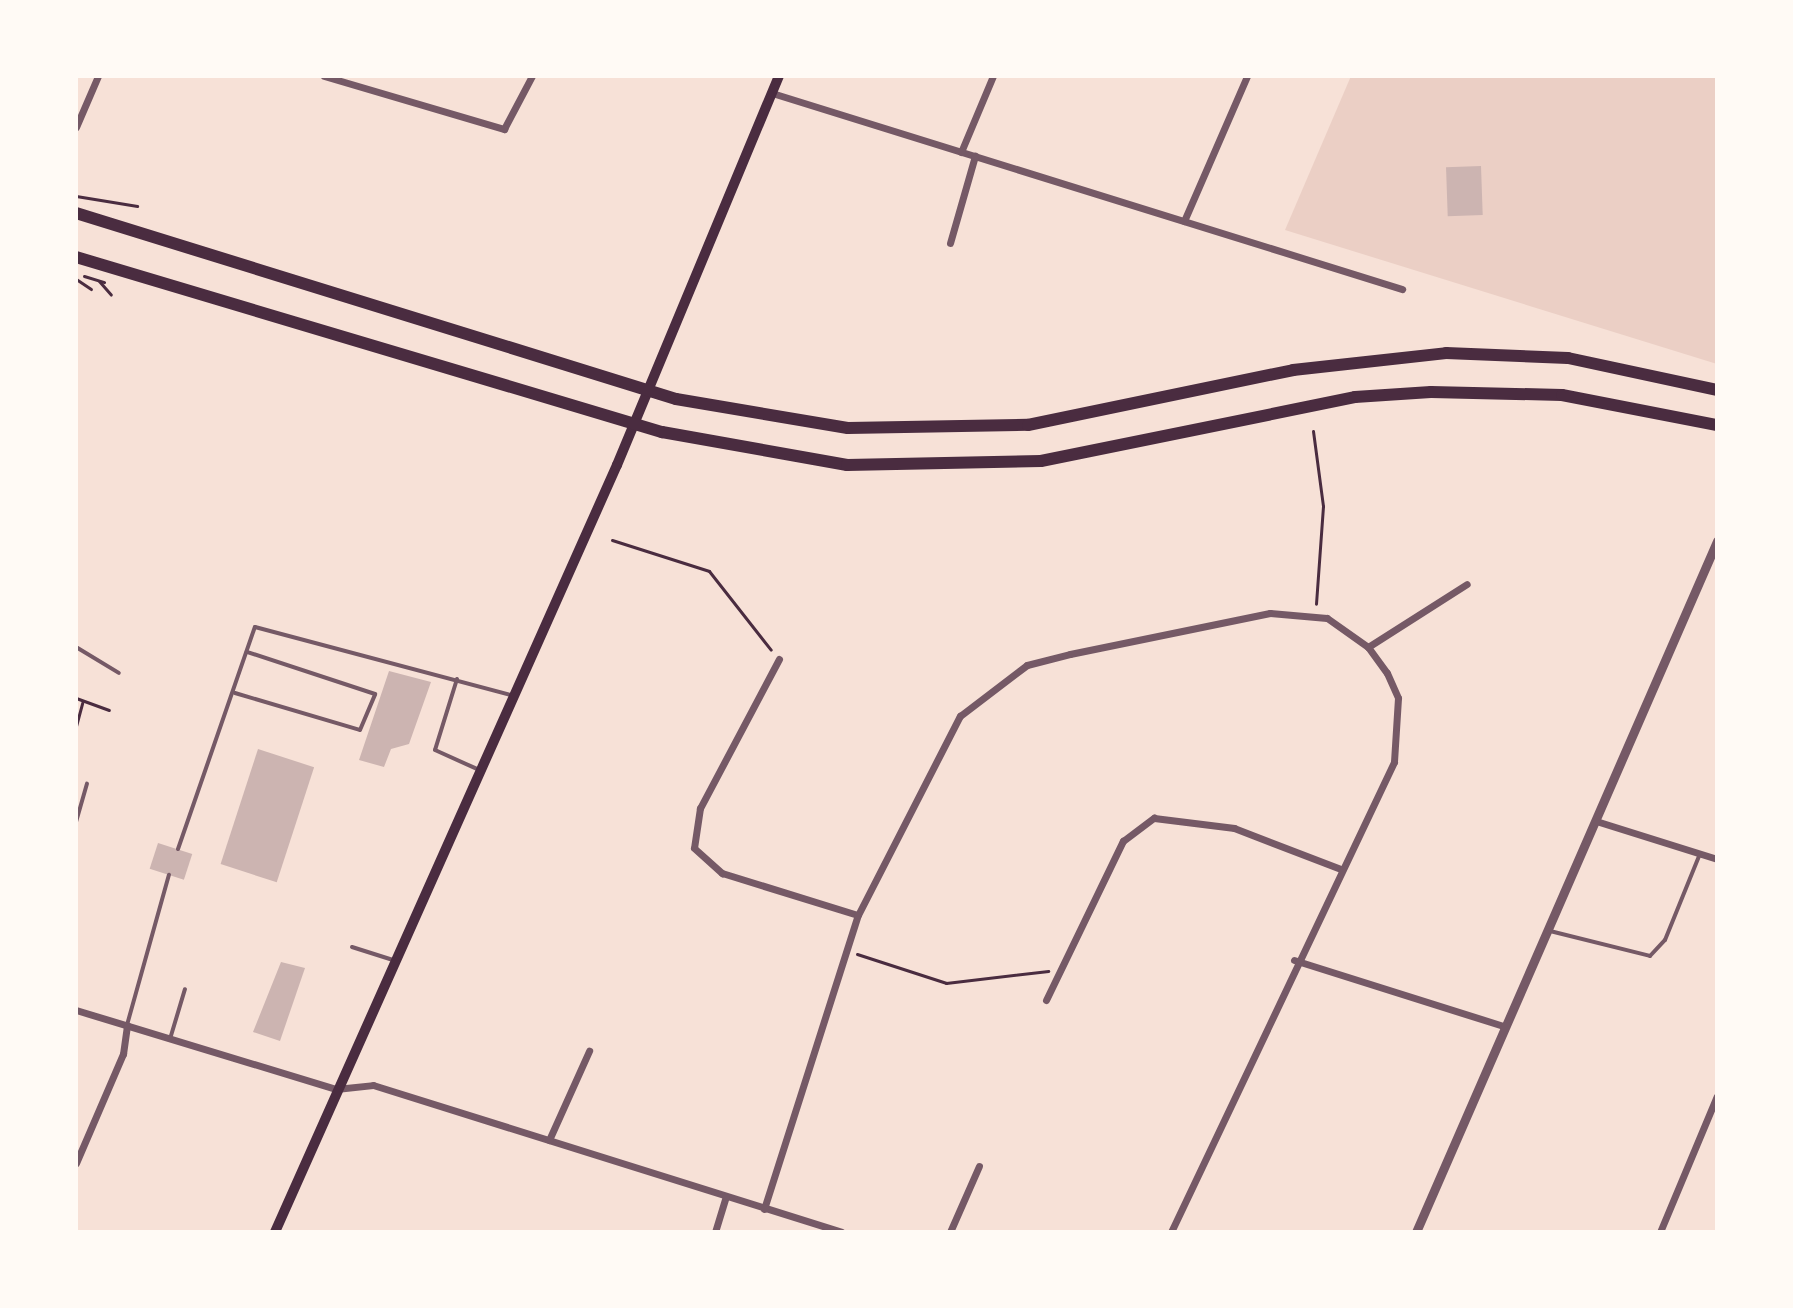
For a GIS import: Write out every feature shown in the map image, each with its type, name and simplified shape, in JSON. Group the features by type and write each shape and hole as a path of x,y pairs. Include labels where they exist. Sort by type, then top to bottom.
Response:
{"highway":[{"path":"76,213 644,390 750,415 910,432 1028,425 1293,370 1446,353 1568,358 1717,390"},
{"path":"76,257 633,423 746,452 891,468 1041,461 1340,400 1431,392 1562,395 1717,425"}],"main road":[{"path":"275,1232 477,769 633,423 644,390 779,76"}],"street":[{"path":"76,127 98,76"},
{"path":"324,76 504,129 532,76"},
{"path":"961,152 993,76"},
{"path":"1184,221 1247,76"},
{"path":"772,93 1402,289"},
{"path":"950,243 975,156"},
{"path":"1416,1232 1717,541"},
{"path":"1368,647 1467,584"},
{"path":"764,1209 858,915 960,716 1014,674 1070,654 1270,613 1315,616 1368,647 1398,698 1399,732 1394,762 1294,960 1171,1232"},
{"path":"779,659 700,808 694,848 722,873 858,915"},
{"path":"1046,1000 1123,841 1154,818 1234,828 1341,869"},
{"path":"1596,821 1717,859"},
{"path":"1294,960 1506,1027"},
{"path":"76,1010 336,1089 373,1085 841,1232"},
{"path":"76,1163 123,1054 127,1025"},
{"path":"549,1140 589,1051"},
{"path":"1660,1232 1717,1096"},
{"path":"950,1232 979,1166"},
{"path":"715,1232 726,1197"}],"lane":[{"path":"178,849 235,693 255,627 263,626 510,695"},
{"path":"76,647 119,673"},
{"path":"235,693 360,730 375,694 247,652"},
{"path":"457,679 435,750 477,769"},
{"path":"76,822 87,784"},
{"path":"1548,930 1650,956 1665,940 1700,854"},
{"path":"127,1025 169,875"},
{"path":"352,947 393,960"},
{"path":"170,1039 185,989"}],"path":[{"path":"76,196 136,208"},
{"path":"95,285 108,268"},
{"path":"76,274 111,295"},
{"path":"76,279 95,285"},
{"path":"1313,431 1323,506 1315,616"},
{"path":"612,540 709,571 779,659"},
{"path":"76,698 82,703 109,710"},
{"path":"76,726 82,703"},
{"path":"846,951 946,983 1060,970"}],"shaded area":[{"path":"1351,76 1717,76 1717,364 1285,230"}],"building":[{"path":"1481,166 1483,215 1448,216 1446,167"},
{"path":"389,671 431,682 409,744 391,749 384,767 359,760"},
{"path":"258,749 314,767 277,882 221,864"},
{"path":"158,843 192,854 184,880 150,869"},
{"path":"281,962 305,968 280,1041 253,1032"}]}
